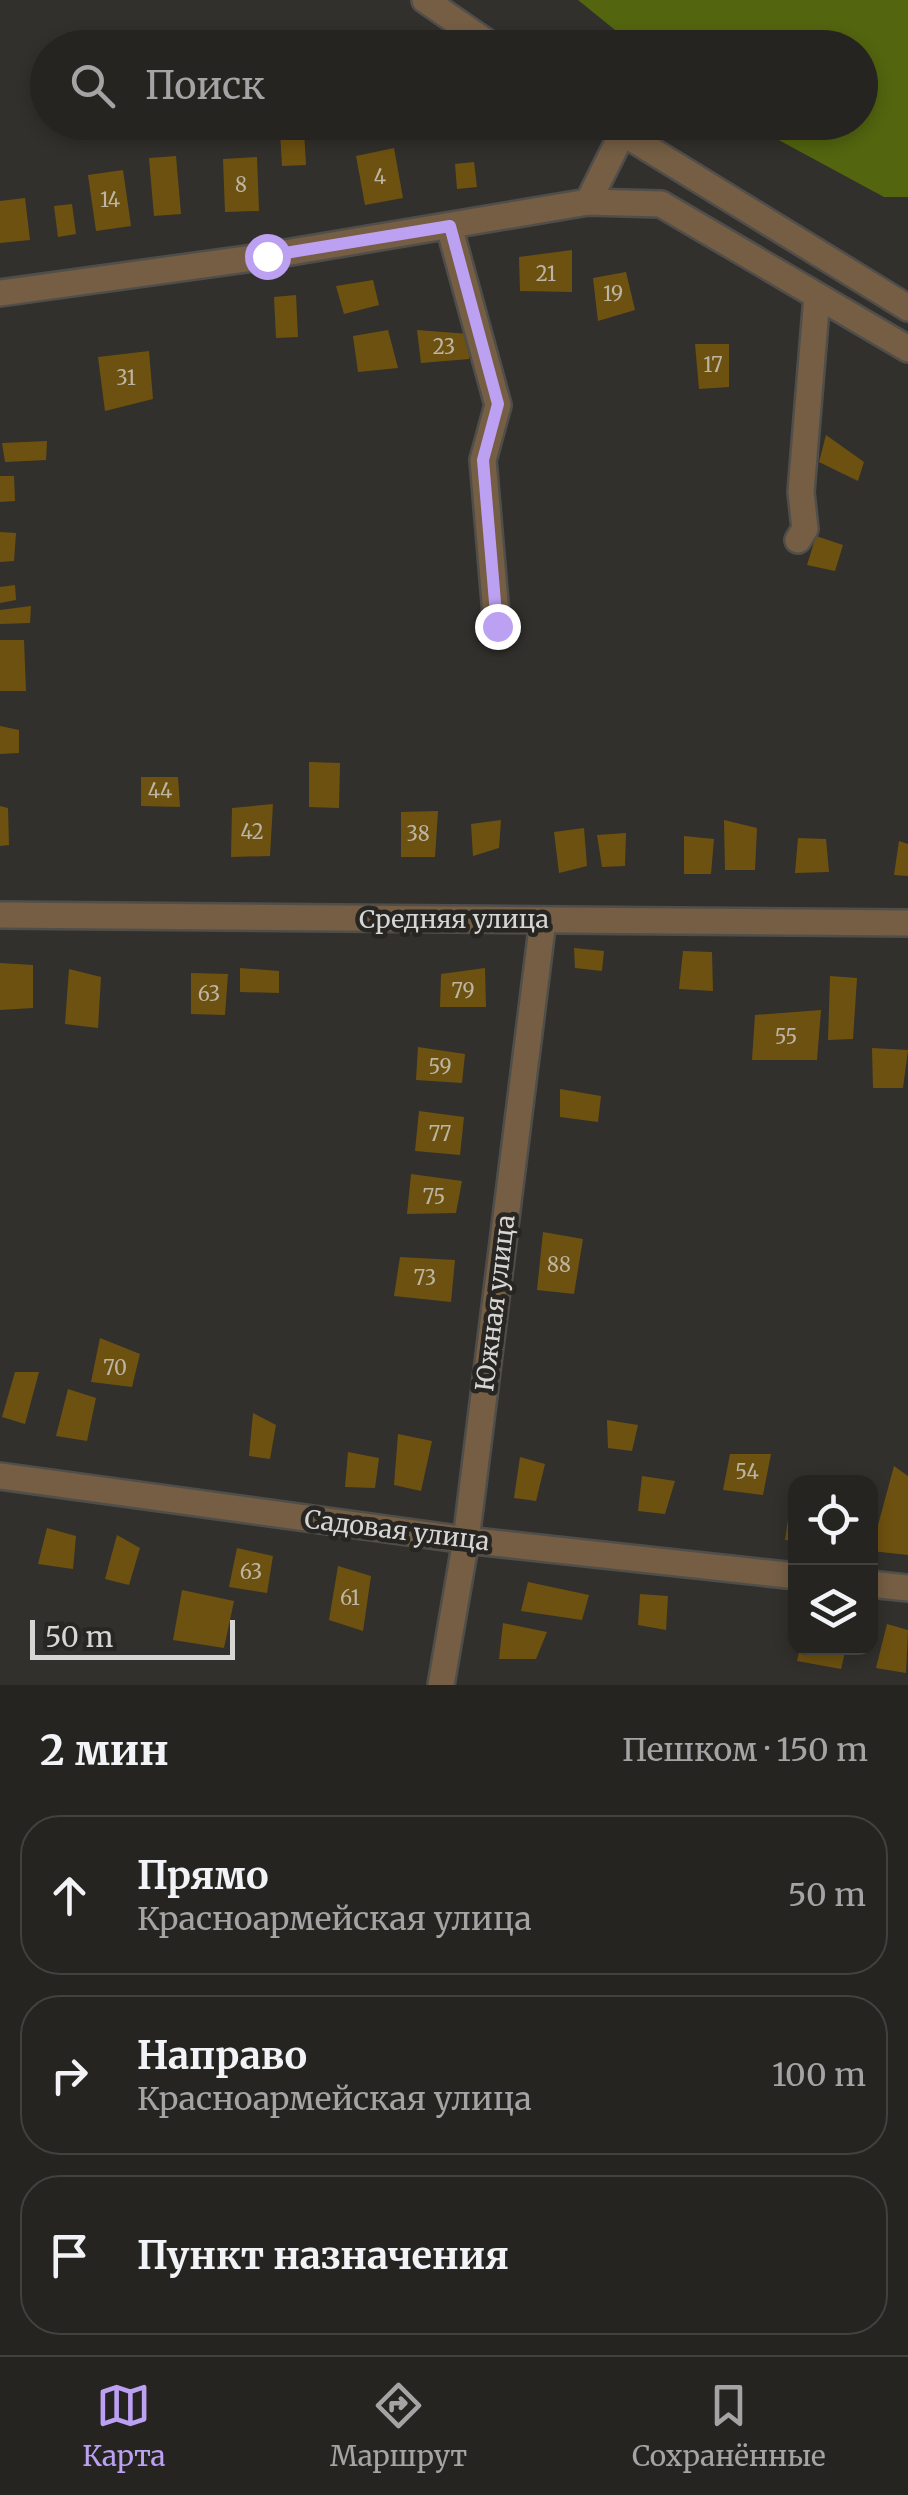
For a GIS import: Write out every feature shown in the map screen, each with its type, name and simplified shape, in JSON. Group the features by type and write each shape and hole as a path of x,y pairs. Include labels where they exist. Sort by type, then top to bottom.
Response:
{"street":[{"path":"424,0 468,30"},
{"path":"588,202 610,140"},
{"path":"634,140 908,308"},
{"path":"0,293 267,256 588,202 661,204 908,349"},
{"path":"450,226 498,404 483,460 497,626"},
{"path":"798,540 805,529 801,492 817,296"},
{"name":"Средняя улица","path":"0,915 908,923"},
{"name":"Южная улица","path":"441,1685 466,1540 543,920"},
{"name":"Садовая улица","path":"0,1476 466,1540 788,1575"},
{"path":"878,1585 908,1588"}],"green space":[{"path":"578,0 908,0 908,197 884,197 778,140 878,140 878,30 615,30"}],"building":[{"path":"281,140 305,140 306,165 282,166"},
{"path":"394,148 403,198 365,205 356,156"},
{"path":"176,156 181,214 154,216 149,158"},
{"path":"257,157 259,211 225,212 223,159"},
{"path":"474,162 477,187 457,189 455,164"},
{"path":"123,170 131,226 96,231 88,175"},
{"path":"25,198 30,240 0,243 0,201"},
{"path":"72,204 76,234 58,237 54,206"},
{"path":"572,250 572,292 520,291 519,257"},
{"path":"626,272 635,310 598,321 593,278"},
{"path":"373,280 379,305 344,314 336,286"},
{"path":"296,295 298,337 276,338 274,297"},
{"path":"388,330 398,368 358,372 353,336"},
{"path":"417,330 469,334 469,359 421,363"},
{"path":"695,344 729,344 729,387 699,389"},
{"path":"149,351 153,399 105,411 98,357"},
{"path":"826,435 864,462 858,481 819,462"},
{"path":"47,441 46,460 5,462 2,443"},
{"path":"0,476 14,476 15,501 0,502"},
{"path":"0,532 16,533 14,561 0,562"},
{"path":"816,536 843,545 835,571 807,565"},
{"path":"15,585 16,600 0,603 0,587"},
{"path":"31,606 30,623 0,624 0,610"},
{"path":"0,640 24,640 26,691 0,691"},
{"path":"0,726 19,730 19,753 0,754"},
{"path":"309,762 340,763 339,808 309,807"},
{"path":"141,777 178,777 180,807 141,806"},
{"path":"273,804 270,856 231,857 232,808"},
{"path":"0,806 8,808 9,845 0,846"},
{"path":"438,811 435,857 401,857 401,812"},
{"path":"501,820 499,848 473,856 471,824"},
{"path":"724,820 757,828 755,870 725,870"},
{"path":"584,828 587,866 559,873 554,832"},
{"path":"626,833 625,866 602,867 597,835"},
{"path":"684,836 714,839 711,874 684,874"},
{"path":"798,838 826,839 829,872 795,873"},
{"path":"899,841 908,844 908,876 894,875"},
{"path":"574,948 604,951 602,971 575,968"},
{"path":"683,951 712,952 713,991 679,989"},
{"path":"0,963 33,965 33,1008 0,1010"},
{"path":"240,968 279,971 279,993 240,992"},
{"path":"485,968 486,1007 440,1007 441,974"},
{"path":"69,969 101,977 98,1028 65,1024"},
{"path":"191,973 228,974 225,1015 191,1014"},
{"path":"830,976 857,978 853,1039 828,1040"},
{"path":"821,1010 817,1060 752,1060 755,1015"},
{"path":"418,1047 465,1054 462,1083 416,1080"},
{"path":"872,1048 908,1050 903,1088 873,1088"},
{"path":"560,1089 601,1096 598,1122 560,1117"},
{"path":"419,1111 464,1117 460,1155 415,1151"},
{"path":"411,1174 462,1181 456,1213 407,1214"},
{"path":"543,1232 583,1239 574,1294 537,1290"},
{"path":"400,1257 455,1260 451,1302 394,1296"},
{"path":"100,1338 140,1354 132,1387 91,1382"},
{"path":"15,1372 39,1372 25,1424 2,1417"},
{"path":"68,1389 96,1398 87,1441 56,1436"},
{"path":"253,1413 276,1425 270,1459 249,1456"},
{"path":"607,1420 638,1425 632,1451 608,1448"},
{"path":"398,1434 432,1441 421,1491 394,1485"},
{"path":"348,1452 379,1458 375,1488 345,1487"},
{"path":"730,1454 771,1454 763,1495 723,1490"},
{"path":"520,1457 545,1464 536,1501 514,1498"},
{"path":"894,1466 908,1476 908,1555 878,1552 878,1525"},
{"path":"642,1476 675,1481 665,1514 638,1511"},
{"path":"47,1528 76,1536 73,1569 38,1564"},
{"path":"117,1535 140,1548 129,1585 105,1579"},
{"path":"237,1548 273,1556 267,1593 229,1587"},
{"path":"338,1566 371,1576 363,1631 329,1620"},
{"path":"528,1582 589,1595 582,1620 521,1611"},
{"path":"182,1590 234,1601 224,1648 173,1640"},
{"path":"640,1594 668,1596 666,1630 638,1625"},
{"path":"503,1623 547,1632 536,1659 499,1659"},
{"path":"887,1624 908,1630 906,1673 876,1668"},
{"path":"798,1655 844,1655 841,1669 797,1661"}],"route":[{"path":"267,256 450,226 498,404 483,460 497,626"}]}
